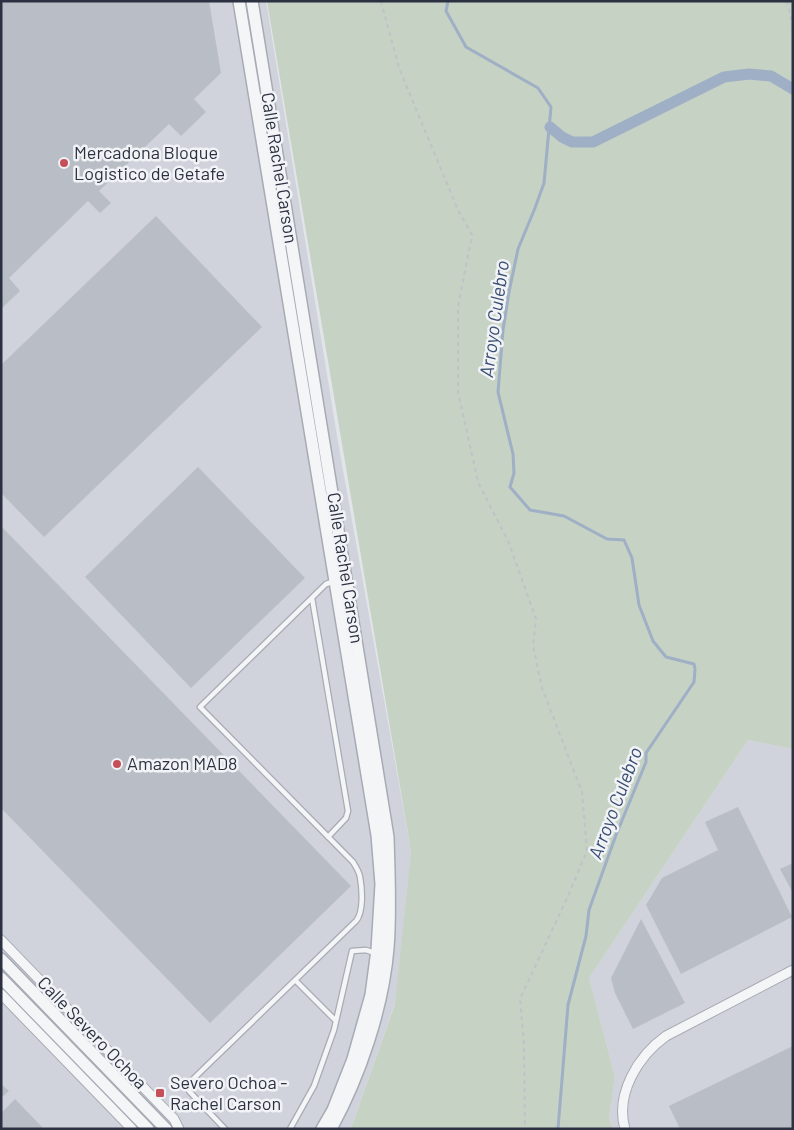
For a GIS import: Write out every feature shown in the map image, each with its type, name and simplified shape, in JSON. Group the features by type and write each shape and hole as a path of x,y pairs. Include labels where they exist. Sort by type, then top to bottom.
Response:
{"street":[{"name":"Calle Rachel Carson","path":"239,1 377,835 380,884 377,953 371,995 353,1059 333,1110 322,1129"},
{"name":"Calle Rachel Carson","path":"252,1 388,837 390,881 388,947 382,992 364,1055 331,1129"},
{"name":"Calle Severo Ochoa","path":"1,940 174,1119 179,1129"},
{"name":"Calle Severo Ochoa","path":"1,959 166,1129"},
{"path":"625,1129 622,1120 624,1097 632,1077 644,1056 655,1044 666,1036 793,970"},
{"name":"Calle Severo Ochoa","path":"1,978 148,1129"},
{"path":"1,994 132,1129"}],"lane":[{"path":"225,1129 189,1091 189,1083 360,917 362,904 360,877 353,862 200,707 326,584 335,581"},
{"path":"312,598 348,811 346,818 328,837"},
{"path":"290,1129 314,1086 336,1021 352,951 366,950 377,953"},
{"path":"295,980 336,1021"}],"path":[{"path":"381,1 399,68 458,210 472,235 458,307 458,392 478,482 509,543 536,619 533,646 542,688 582,792 587,851 520,999 524,1045 525,1129"},
{"path":"787,1 793,27"}],"shaded area":[{"path":"1,1 266,1 338,442 411,851 396,1000 350,1129 1,1129"},
{"path":"748,740 793,749 793,1129 613,1129 609,1116 615,1077 589,978"}],"green space":[{"path":"267,1 793,1 793,749 748,740 589,978 615,1077 609,1117 613,1129 350,1129 395,1004 411,851"}],"building":[{"name":"Mercadona Bloque Logistico de Getafe","path":"5,1 209,1 221,73 194,99 206,112 181,136 169,124 99,191 111,203 100,213 88,201 9,278 20,291 1,309 1,4"},
{"path":"156,216 262,327 44,537 1,493 1,365"},
{"path":"198,467 305,578 191,688 85,577"},
{"name":"Amazon MAD8","path":"1,526 351,886 210,1023 1,808"},
{"path":"738,807 792,917 681,974 646,905 662,878 718,850 705,822"},
{"path":"793,863 793,893 780,869"},
{"path":"641,919 685,1003 633,1029 615,993 611,978"},
{"path":"793,1046 793,1129 680,1129 669,1106"},
{"path":"1,1084 9,1091 1,1098"},
{"path":"15,1099 44,1129 1,1129 1,1113"}],"waterway":[{"name":"Arroyo Culebro","path":"448,1 446,11 466,47 538,88 551,107 544,183 518,249 503,330 498,392 513,454 514,473 510,487 530,510 564,516 607,539 624,540 632,558 639,605 653,641 666,657 694,664 695,669 694,682 646,753 646,762 616,835 589,910 586,936 568,1005 558,1129"},
{"path":"550,127 562,137 572,142 593,142 724,77 749,74 771,76 793,89"}],"place":[{"name":"Mercadona Bloque Logistico de Getafe","path":"64,163"},
{"name":"Amazon MAD8","path":"117,764"},
{"name":"Severo Ochoa - Rachel Carson","path":"160,1093"}]}
